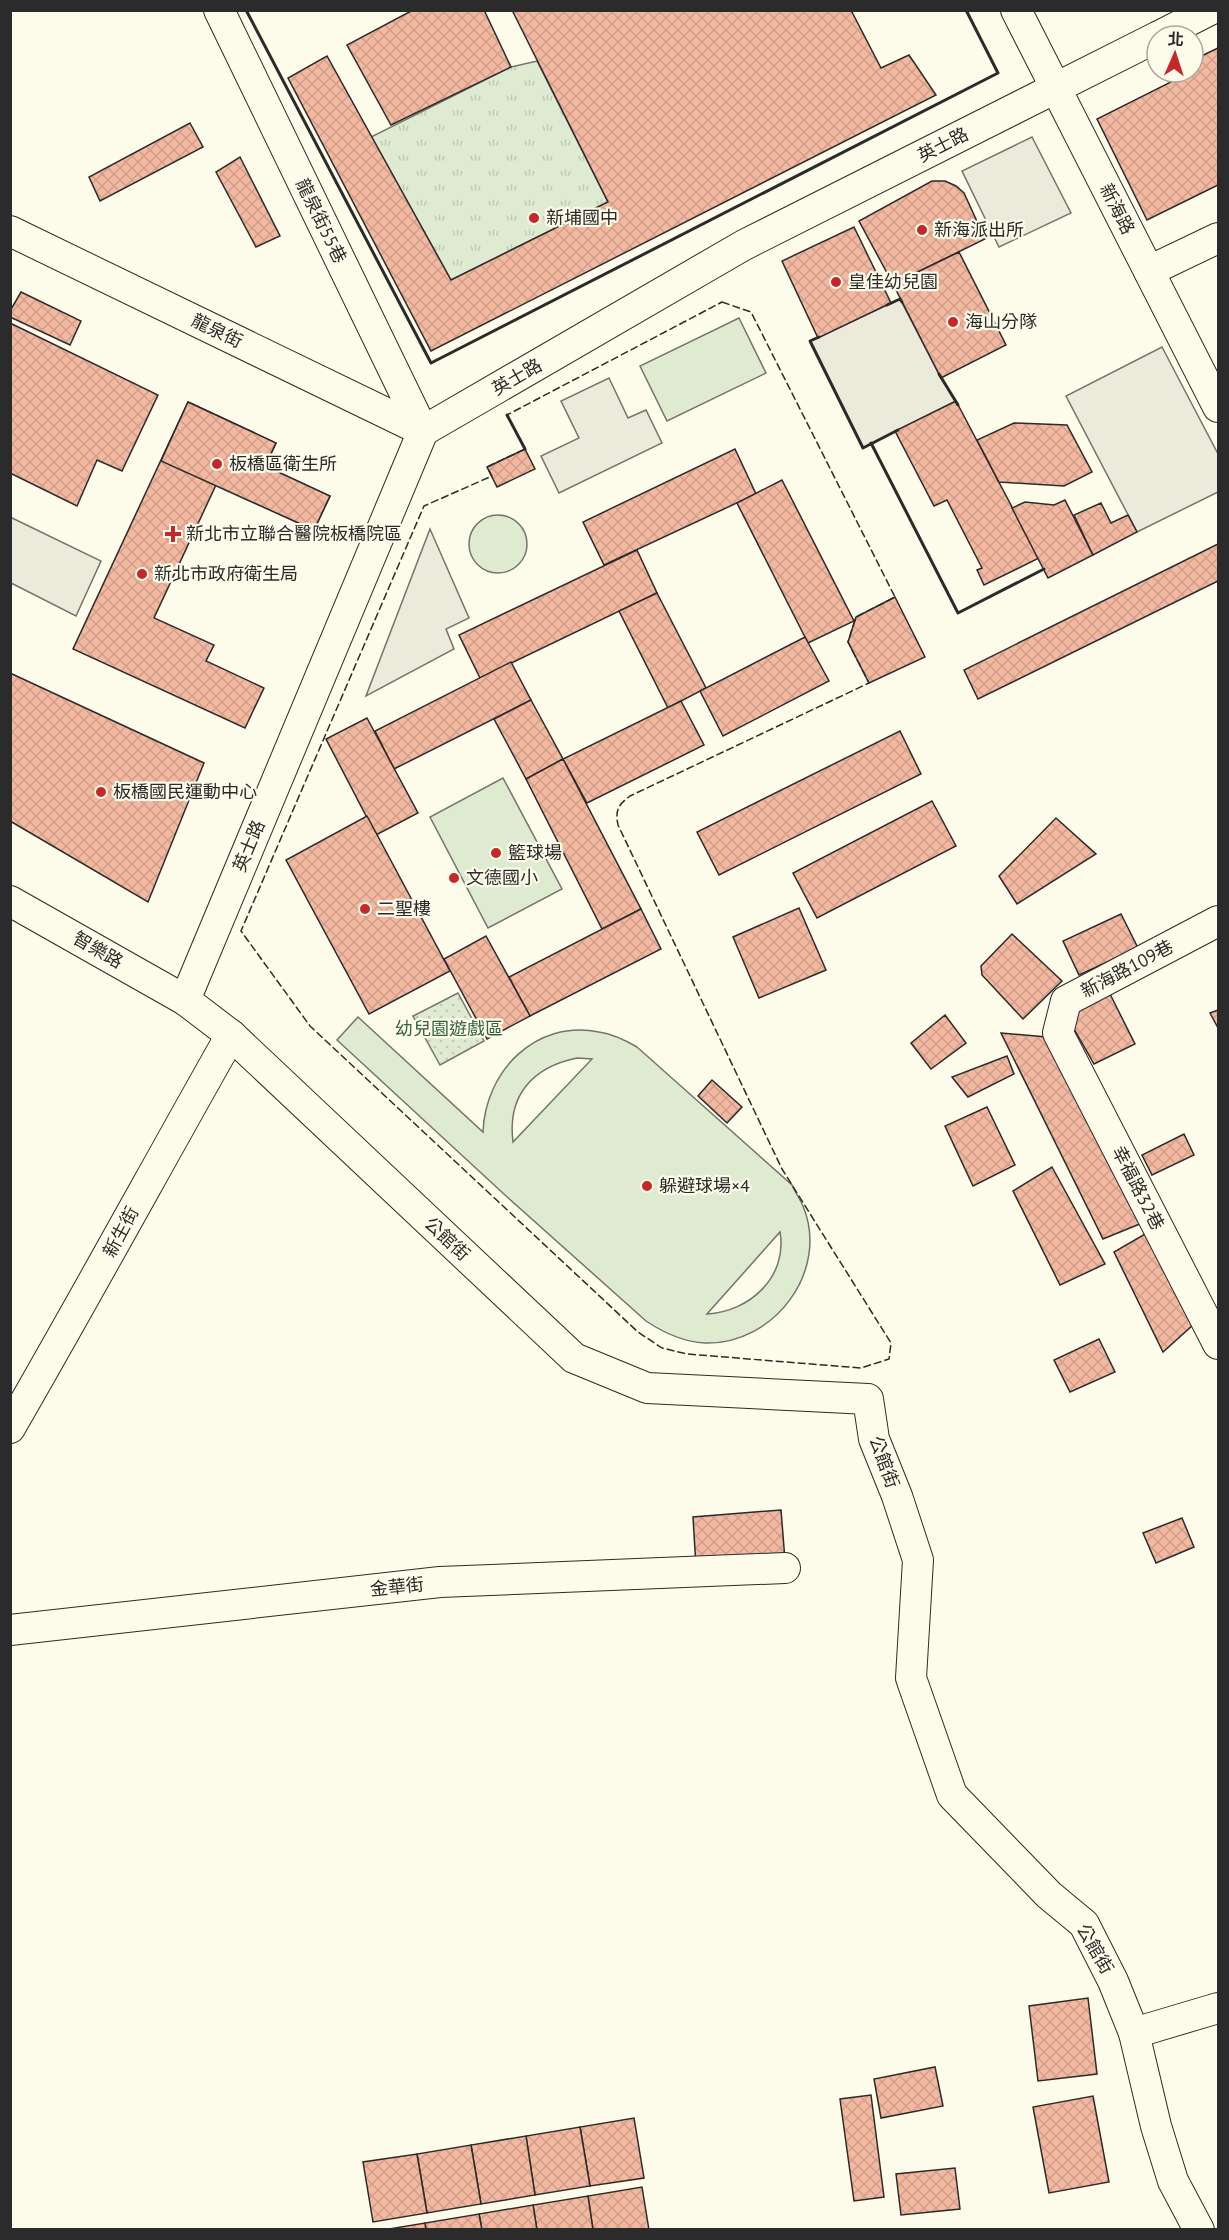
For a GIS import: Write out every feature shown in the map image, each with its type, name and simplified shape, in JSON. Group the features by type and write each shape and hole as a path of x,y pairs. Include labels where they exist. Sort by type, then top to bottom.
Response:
{"street":[{"name":"龍泉街55巷","path":"219,10 423,431"},
{"name":"新海路","path":"1016,10 1218,407"},
{"name":"英士路","path":"1183,24 1210,10"},
{"name":"英士路","path":"185,1000 423,431 744,245 1145,43"},
{"name":"龍泉街","path":"10,231 423,431"},
{"path":"1149,271 1218,238"},
{"name":"智樂路","path":"10,901 185,1000"},
{"name":"新海路109巷","path":"1058,1033 1066,1001 1218,921"},
{"name":"公館街","path":"185,1000 231,1035 574,1358 647,1388 868,1399 874,1439 897,1496 918,1560 911,1678 952,1795 1049,1895 1084,1924 1113,1981 1134,2033 1156,2126 1173,2181 1199,2229"},
{"name":"幸福路32巷","path":"1058,1033 1218,1344"},
{"name":"新生街","path":"10,1428 92,1287 122,1227 231,1035"},
{"name":"金華街","path":"10,1630 440,1582 784,1568"},
{"path":"10,1609 43,1626"},
{"path":"1134,2033 1218,2008"}],"green space":[{"path":"537,61 608,202 451,280 371,137 511,67"},
{"path":"739,318 766,373 667,421 640,366"},
{"path":"492,515 504,515 519,523 527,538 527,550 519,565 504,573 492,573 477,565 469,550 469,538 477,523"},
{"name":"籃球場","path":"503,778 562,889 488,928 430,817"},
{"name":"幼兒園遊戲區","path":"458,993 484,1041 440,1065 413,1016"},
{"path":"358,1017 483,1132 486,1110 493,1089 504,1071 518,1055 535,1042 554,1034 576,1030 604,1033 628,1042 637,1047 792,1185 803,1206 809,1231 809,1255 802,1278 790,1300 773,1318 753,1332 730,1340 705,1343 681,1339 660,1329 646,1321 505,1195 337,1040","holes":["577,1058 592,1059 513,1142 514,1110 526,1086 548,1068","780,1232 781,1248 778,1264 762,1289 737,1307 707,1314"]}],"shaded area":[{"path":"1032,137 1071,213 999,247 962,171"},
{"path":"900,299 941,378 956,401 863,448 810,341"},
{"path":"1162,347 1218,454 1218,492 1137,532 1066,396"},
{"path":"609,378 628,418 646,410 662,443 559,493 541,456 579,438 561,401"},
{"path":"10,517 101,561 76,616 11,583"},
{"path":"430,529 469,618 446,629 454,649 366,696"}],"building":[{"path":"413,10 484,10 511,67 391,125 347,45"},
{"path":"512,10 855,10 852,12 881,68 909,55 936,95 431,351 288,78 327,56 451,280 608,202"},
{"path":"1218,48 1218,185 1147,220 1097,119 1167,84 1205,84 1205,54"},
{"path":"190,123 203,147 100,201 89,177"},
{"path":"240,157 280,236 256,247 216,172"},
{"name":"新海派出所","path":"932,181 945,181 964,193 985,239 893,284 859,221"},
{"name":"皇佳幼兒園","path":"854,227 891,303 818,338 782,261"},
{"name":"海山分隊","path":"959,252 1006,345 941,378 893,284"},
{"path":"21,292 81,321 70,345 10,317 10,311"},
{"path":"10,323 158,395 122,471 97,460 77,506 10,473"},
{"path":"956,401 1039,558 984,585 977,570 982,568 947,500 934,506 895,431"},
{"name":"新北市政府衛生局","path":"188,402 276,443 265,466 330,496 314,530 216,485 154,618 214,645 206,661 264,688 245,728 73,649"},
{"name":"板橋區衛生所","path":"188,402 276,443 265,466 330,496 314,530 161,461"},
{"path":"1014,423 1067,425 1092,472 1064,486 999,482 977,440"},
{"path":"525,449 535,469 497,487 487,467"},
{"path":"735,449 756,494 604,565 583,522"},
{"path":"782,480 854,621 808,643 737,503"},
{"path":"1065,500 1093,555 1048,578 1012,508 1025,502 1054,505"},
{"path":"1101,503 1111,523 1128,515 1137,532 1093,555 1074,515"},
{"path":"1218,544 1218,581 978,699 964,670"},
{"path":"637,550 657,593 480,678 459,635"},
{"path":"657,593 706,688 668,708 619,611"},
{"path":"895,597 925,657 869,683 848,642 856,617"},
{"path":"805,637 829,681 723,736 700,691"},
{"path":"511,662 531,700 394,769 375,731"},
{"name":"板橋國民運動中心","path":"10,673 204,763 148,902 10,821"},
{"path":"531,700 563,759 526,779 494,719"},
{"path":"681,701 704,745 587,803 563,759"},
{"path":"367,718 418,813 376,835 326,739"},
{"path":"900,731 921,774 719,875 697,832"},
{"path":"563,759 641,909 602,929 526,779"},
{"path":"932,801 956,846 817,918 793,873"},
{"name":"二聖樓","path":"367,816 450,971 369,1014 286,860"},
{"path":"1056,818 1096,854 1017,904 999,876"},
{"path":"799,908 826,970 759,998 733,937"},
{"path":"641,909 661,949 530,1016 509,977"},
{"path":"1121,914 1138,948 1079,975 1063,941"},
{"path":"1012,934 1062,981 1023,1019 982,975 981,966"},
{"path":"486,936 530,1016 487,1039 444,959"},
{"path":"1110,994 1135,1044 1094,1064 1066,1015"},
{"path":"1218,1010 1218,1028 1210,1013"},
{"path":"945,1015 966,1043 931,1069 911,1043"},
{"path":"1001,1033 1047,1037 1142,1223 1103,1239"},
{"path":"1007,1056 1014,1074 968,1097 952,1077"},
{"path":"712,1080 742,1107 727,1123 698,1096"},
{"path":"987,1107 1015,1165 973,1186 945,1126"},
{"path":"1184,1134 1194,1155 1152,1175 1142,1155"},
{"path":"1052,1167 1105,1264 1060,1285 1013,1191"},
{"path":"1145,1234 1194,1324 1163,1352 1114,1252"},
{"path":"1099,1339 1115,1372 1070,1392 1054,1360"},
{"path":"781,1510 785,1560 696,1567 693,1517"},
{"path":"1182,1518 1194,1547 1156,1563 1143,1533"},
{"path":"1088,1998 1097,2074 1038,2081 1029,2006"},
{"path":"935,2067 943,2106 881,2118 874,2079"},
{"path":"871,2095 884,2197 854,2201 840,2099"},
{"path":"1093,2096 1109,2182 1049,2193 1033,2107"},
{"path":"634,2118 644,2178 590,2186 580,2127"},
{"path":"580,2127 590,2186 535,2195 526,2136"},
{"path":"526,2136 535,2195 481,2204 471,2145"},
{"path":"471,2145 481,2204 427,2213 417,2154"},
{"path":"417,2154 427,2213 373,2222 363,2162"},
{"path":"955,2168 960,2209 901,2215 896,2174"},
{"path":"642,2187 649,2230 593,2230 588,2196"},
{"path":"588,2196 593,2230 537,2230 533,2205"},
{"path":"533,2205 537,2230 482,2230 479,2214"},
{"path":"479,2214 482,2230 426,2230 425,2223"},
{"path":"425,2223 426,2230 383,2230"}],"fence":[{"path":"722,302 751,312 895,597 856,617 848,642 869,683 630,796 618,808 617,820 782,1169 891,1343 889,1359 861,1368 687,1354 662,1348 638,1332 310,1026 241,931 424,506 492,476 487,467 525,449 507,415 722,302"}],"wall":[{"path":"246,10 431,363 998,73 966,10"},
{"path":"887,305 900,299 902,302"},
{"path":"819,337 810,341 863,448 898,430"},
{"path":"939,374 958,405"},
{"path":"507,415 525,449"},
{"path":"871,443 958,613 1044,569"}],"place":[{"name":"新埔國中","path":"534,218"},
{"name":"新海派出所","path":"922,230"},
{"name":"皇佳幼兒園","path":"836,282"},
{"name":"海山分隊","path":"953,322"},
{"name":"板橋區衛生所","path":"217,464"},
{"name":"新北市立聯合醫院板橋院區","path":"173,534"},
{"name":"新北市政府衛生局","path":"142,574"},
{"name":"板橋國民運動中心","path":"101,792"},
{"name":"籃球場","path":"496,853"},
{"name":"文德國小","path":"454,878"},
{"name":"二聖樓","path":"365,909"},
{"name":"躲避球場×4","path":"647,1186"}]}
